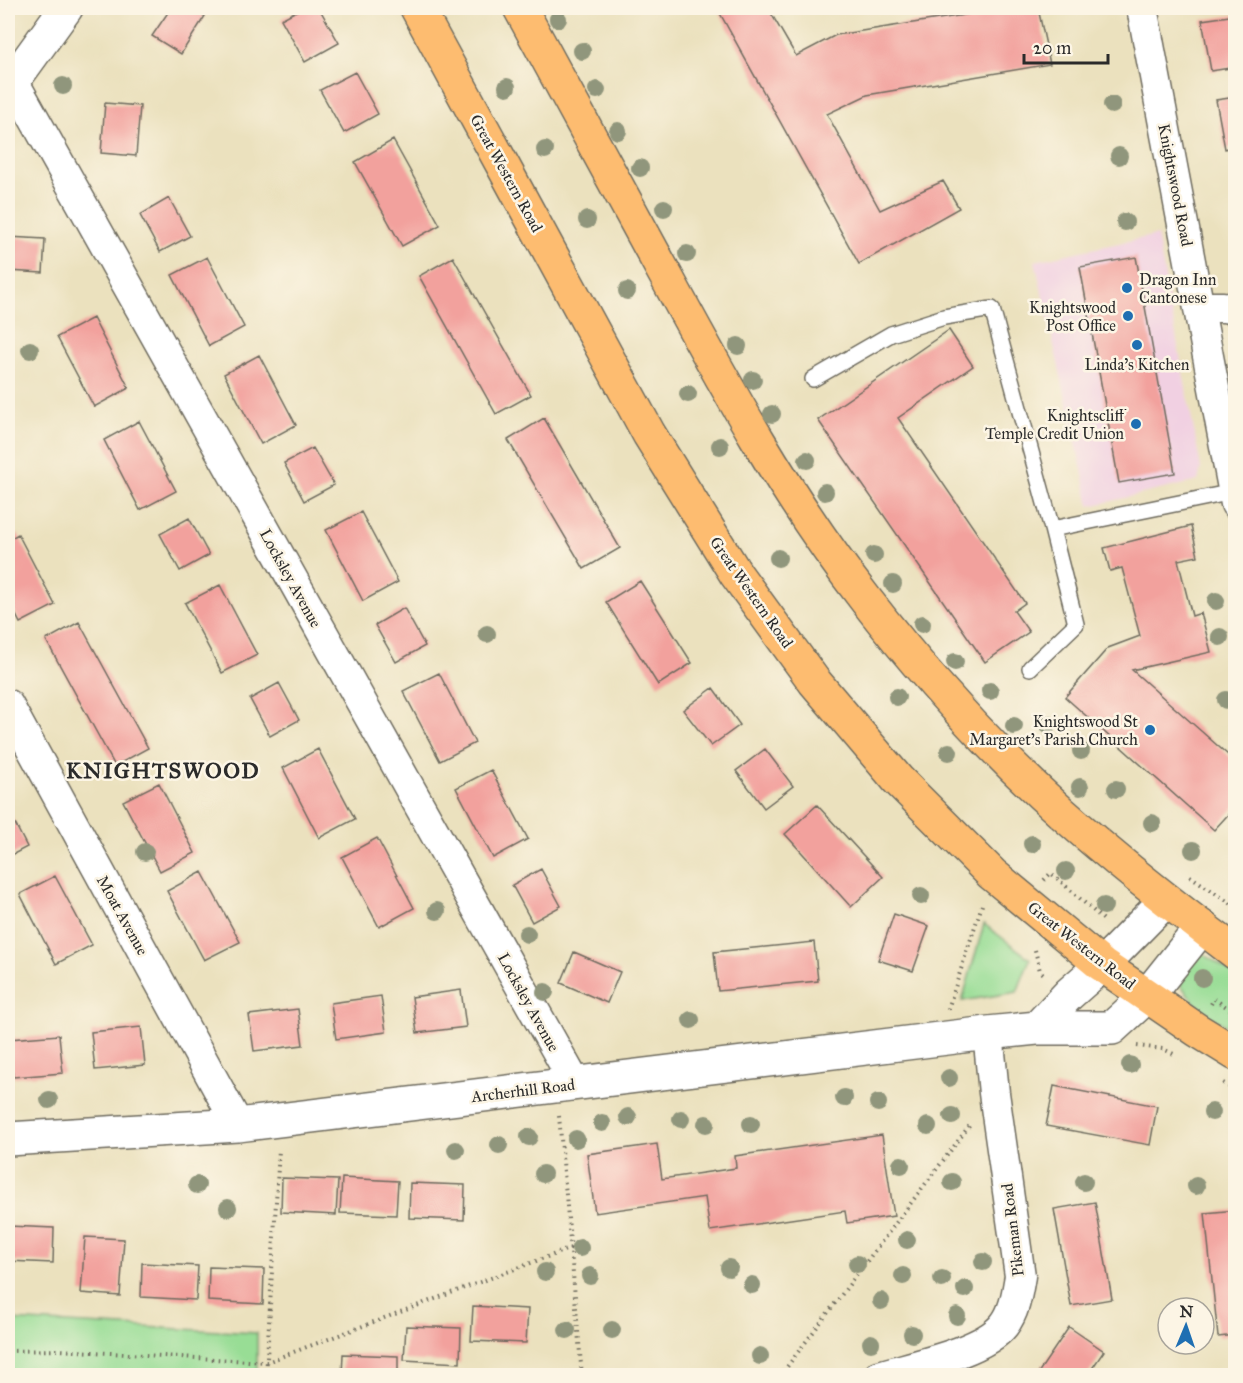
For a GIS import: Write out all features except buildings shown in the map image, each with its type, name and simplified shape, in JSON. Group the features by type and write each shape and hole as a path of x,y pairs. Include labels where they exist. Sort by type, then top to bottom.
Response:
{"main road":[{"name":"Great Western Road","path":"417,8 649,434 736,574 814,681 898,780 992,874 1102,965 1236,1054"},
{"path":"520,8 696,332 778,474 866,599 929,676 1001,754 1062,813 1166,900 1236,952"}],"street":[{"path":"9,80 66,8"},
{"name":"Knightswood Road","path":"1142,8 1234,498"},
{"name":"Locksley Avenue","path":"9,80 566,1084"},
{"path":"1199,307 1223,306 1236,309"},
{"name":"Moat Avenue","path":"8,705 238,1125"},
{"path":"1037,1028 1166,900"},
{"name":"Archerhill Road","path":"8,1139 238,1125 988,1033 1037,1028 1112,1028 1148,996 1202,927"},
{"name":"Pikeman Road","path":"879,1376 958,1354 1004,1326 1014,1306 1020,1276 994,1094 988,1033"}],"lane":[{"path":"813,379 891,334 944,317 992,309 1076,624 1030,668"},
{"path":"1052,529 1234,498"}],"path":[{"path":"937,1041 982,905"},
{"path":"566,1084 571,1248 582,1376"},
{"path":"780,1376 994,1094"},
{"path":"266,1376 280,1120"},
{"path":"8,1351 58,1350 267,1362 571,1248"}],"shaded area":[{"path":"1157,235 1201,468 1198,481 1090,506 1035,261"}],"green space":[{"path":"984,924 1030,959 1017,992 962,1001"},
{"path":"1196,949 1235,975 1235,1031 1202,1012 1175,978"},
{"path":"8,1320 257,1333 257,1375 8,1375"}],"place":[{"name":"Dragon Inn Cantonese","path":"1127,288"},
{"name":"Knightswood Post Office","path":"1128,316"},
{"name":"Linda's Kitchen","path":"1137,345"},
{"name":"Knightscliff Temple Credit Union","path":"1136,424"},
{"name":"Knightswood St Margaret's Parish Church","path":"1150,730"}],"district":[{"name":"KNIGHTSWOOD","path":"163,770"}]}
